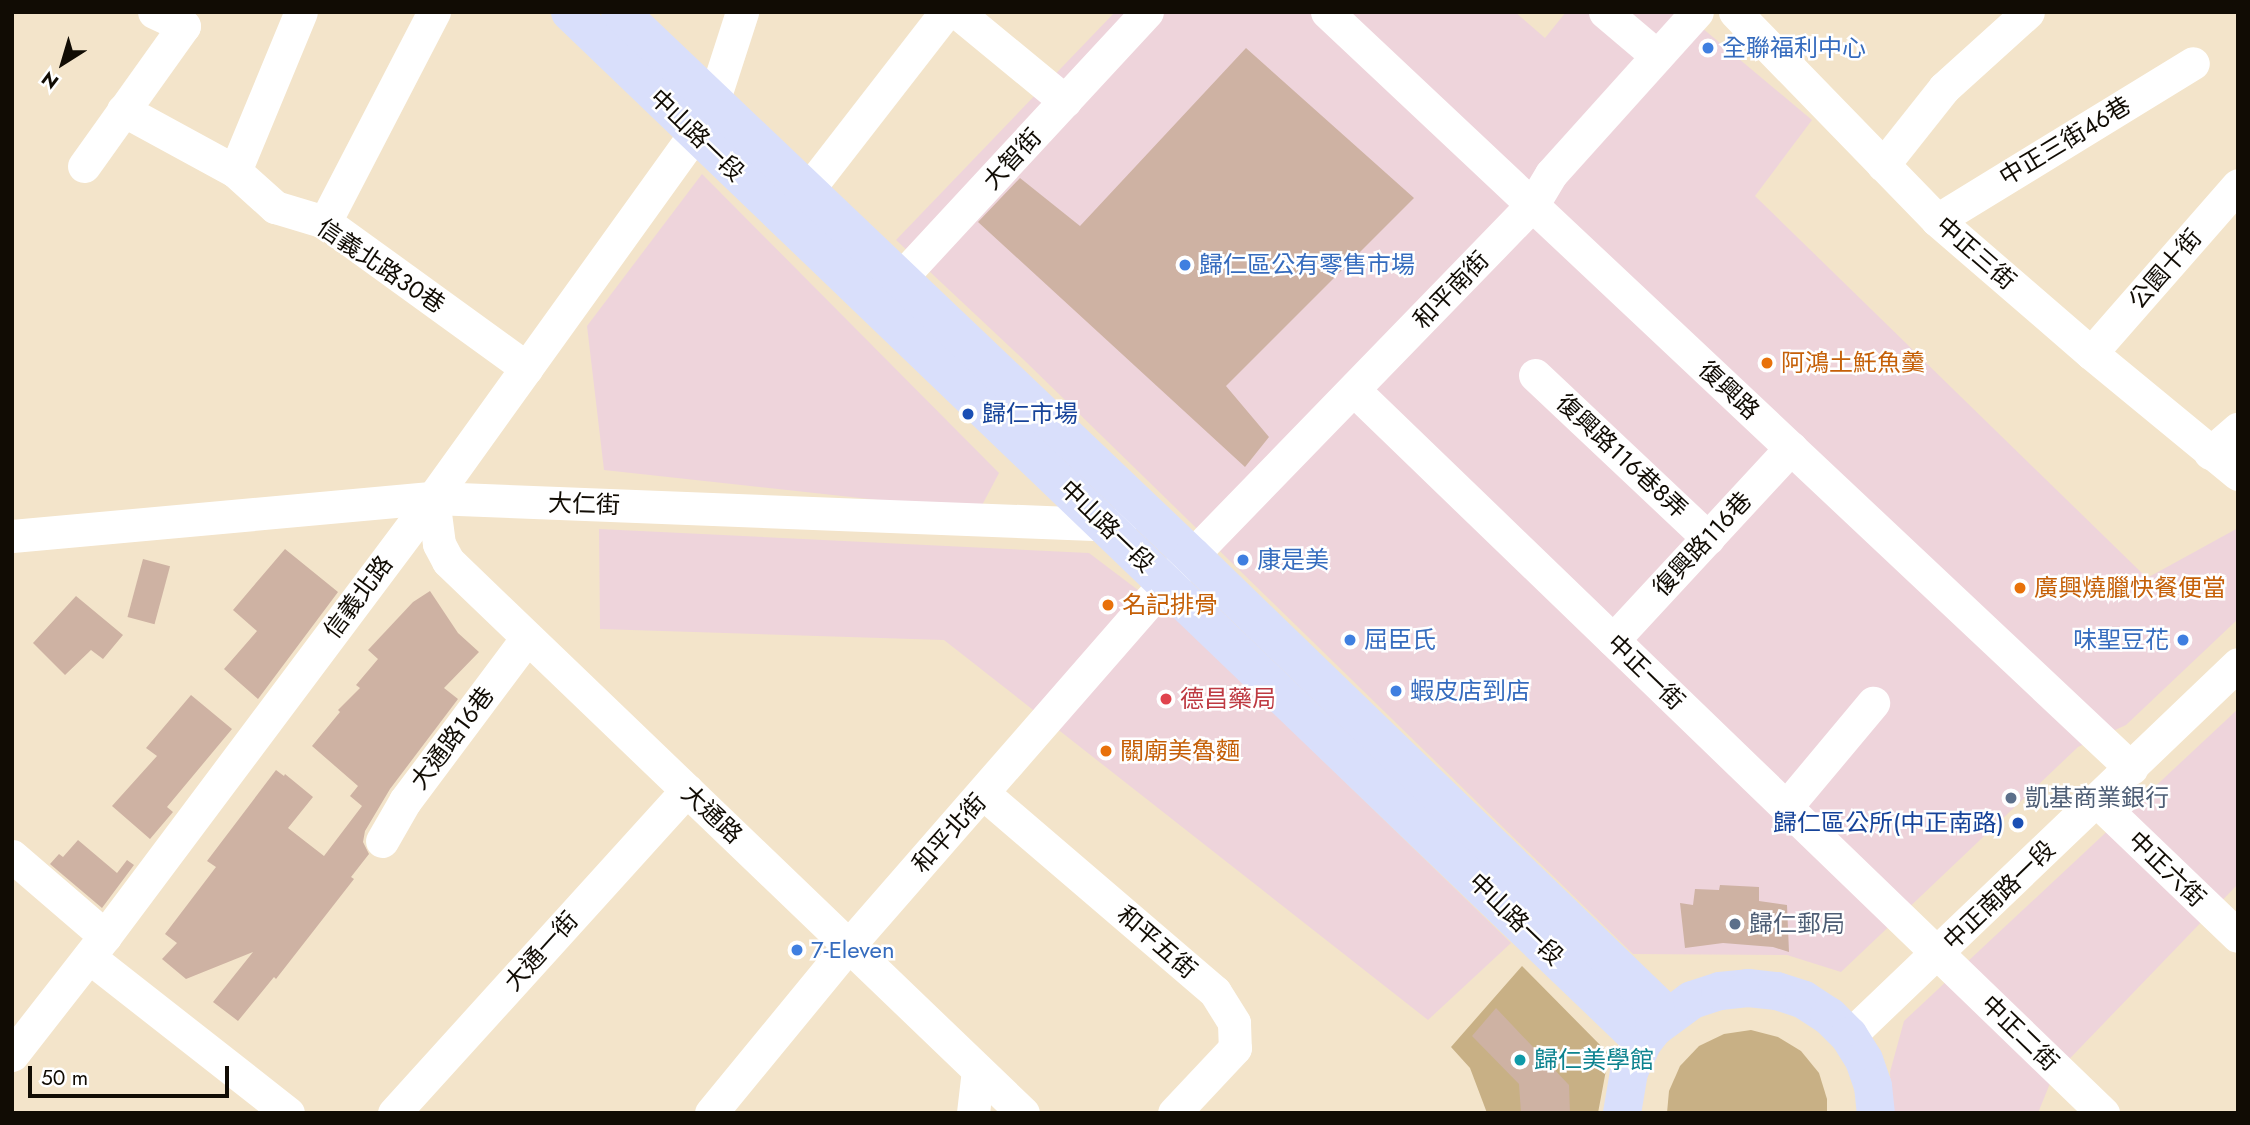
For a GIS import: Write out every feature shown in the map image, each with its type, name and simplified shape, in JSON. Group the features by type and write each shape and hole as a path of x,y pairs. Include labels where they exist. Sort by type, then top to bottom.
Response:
{"main road":[{"name":"中山路一段","path":"570,12 704,118 807,191 888,292 1106,525 1179,569 1656,1029"},
{"name":"中山路一段","path":"620,12 704,118 888,292 1157,524 1179,569"},
{"path":"1622,1113 1629,1072 1656,1029 1692,1000 1720,991 1748,988 1777,991 1804,1000 1829,1016 1849,1036 1864,1060 1873,1086 1877,1113"}],"street":[{"path":"84,166 184,26 154,12"},
{"path":"235,171 301,12"},
{"path":"325,222 434,12"},
{"name":"信義北路","path":"12,1055 97,947 433,498 704,118 742,12"},
{"path":"807,191 946,12"},
{"path":"957,12 1065,101"},
{"name":"大智街","path":"888,292 1147,12"},
{"name":"復興路","path":"1327,12 2131,768"},
{"path":"1605,12 1657,56"},
{"name":"和平南街","path":"1179,569 1355,391 1533,204 1551,174 1697,12"},
{"name":"中正三街","path":"1735,12 1937,220 2091,353 2238,474"},
{"path":"1884,165 1944,88 2028,12"},
{"name":"中正三街46巷","path":"1937,220 2193,63"},
{"name":"信義北路30巷","path":"123,110 235,171 275,207 325,222 527,368"},
{"name":"公園十街","path":"2091,353 2238,185"},
{"name":"復興路116巷8弄","path":"1535,375 1707,538"},
{"name":"中正一街","path":"1355,391 1937,953"},
{"path":"2210,453 2238,429"},
{"name":"復興路116巷","path":"1613,640 1791,448"},
{"name":"大仁街","path":"12,536 433,498 1106,525 1157,524"},
{"name":"大通路","path":"433,498 439,544 448,561 850,944 1023,1113"},
{"name":"和平北街","path":"711,1113 850,944 1179,569"},
{"name":"大通路16巷","path":"382,841 405,801 527,638"},
{"name":"中正南路一段","path":"1849,1036 2097,802 2238,664"},
{"path":"1786,807 1873,703"},
{"name":"大通一街","path":"394,1113 687,790"},
{"name":"和平五街","path":"984,794 1215,992 1234,1023 1235,1048 1174,1113"},
{"name":"中正六街","path":"2097,802 2238,936"},
{"path":"12,856 97,947 288,1113"},
{"name":"中正二街","path":"1937,953 2103,1113"},
{"path":"973,1113 978,1070"}],"shaded area":[{"path":"1115,12 1515,12 1545,38 1566,12 1683,12 1812,120 1755,196 2147,578 2238,528 2238,619 2126,725 2078,747 1841,972 1787,955 1633,954 1024,360 896,240"},
{"path":"702,174 999,473 979,511 604,470 587,326"},
{"path":"599,529 1089,553 1179,621 1511,943 1428,1020 944,640 600,629"},
{"path":"2238,709 2238,884 2053,1076 2038,1113 1892,1113 1890,1072 1904,1021"},
{"path":"1522,966 1609,1054 1598,1113 1487,1113 1470,1068 1451,1047"},
{"path":"1751,1030 1778,1037 1801,1051 1819,1073 1827,1099 1827,1113 1667,1113 1669,1091 1680,1066 1699,1046 1724,1034"}],"building":[{"name":"歸仁區公有零售市場","path":"1246,48 1414,198 1226,386 1269,437 1245,467 978,222 1020,178 1080,226"},
{"path":"285,549 338,592 258,699 224,669 257,631 233,610"},
{"path":"143,559 170,566 155,624 127,617"},
{"path":"430,591 458,633 479,652 444,688 458,699 390,789 365,831 363,842 369,854 351,877 354,879 276,979 274,977 238,1021 213,1002 253,952 186,979 162,959 177,943 165,934 216,867 207,861 276,770 313,797 288,828 324,856 362,806 350,796 358,786 312,746 340,712 338,710 360,688 356,685 378,659 368,650 413,602"},
{"path":"76,596 123,635 103,659 91,650 65,675 33,643"},
{"path":"191,695 232,729 167,807 173,812 150,839 112,806 157,756 146,748"},
{"path":"78,840 117,873 127,860 134,865 102,908 50,864 59,854 63,857"},
{"name":"歸仁郵局","path":"1720,885 1759,887 1759,901 1787,905 1789,952 1773,947 1723,943 1685,948 1680,903 1693,905 1695,889 1719,890"},
{"name":"歸仁美學館","path":"1496,1008 1569,1085 1570,1113 1521,1113 1519,1084 1472,1036"}],"place":[{"name":"全聯福利中心","path":"1708,48"},
{"name":"歸仁區公有零售市場","path":"1185,265"},
{"name":"阿鴻土魠魚羹","path":"1767,363"},
{"name":"歸仁市場","path":"968,414"},
{"name":"康是美","path":"1243,560"},
{"name":"廣興燒臘快餐便當","path":"2020,588"},
{"name":"名記排骨","path":"1108,605"},
{"name":"屈臣氏","path":"1350,640"},
{"name":"味聖豆花","path":"2183,640"},
{"name":"蝦皮店到店","path":"1396,691"},
{"name":"德昌藥局","path":"1166,699"},
{"name":"關廟美魯麵","path":"1106,751"},
{"name":"凱基商業銀行","path":"2011,798"},
{"name":"歸仁區公所(中正南路)","path":"2018,823"},
{"name":"歸仁郵局","path":"1735,924"},
{"name":"7-Eleven","path":"797,950"},
{"name":"歸仁美學館","path":"1520,1060"}]}
